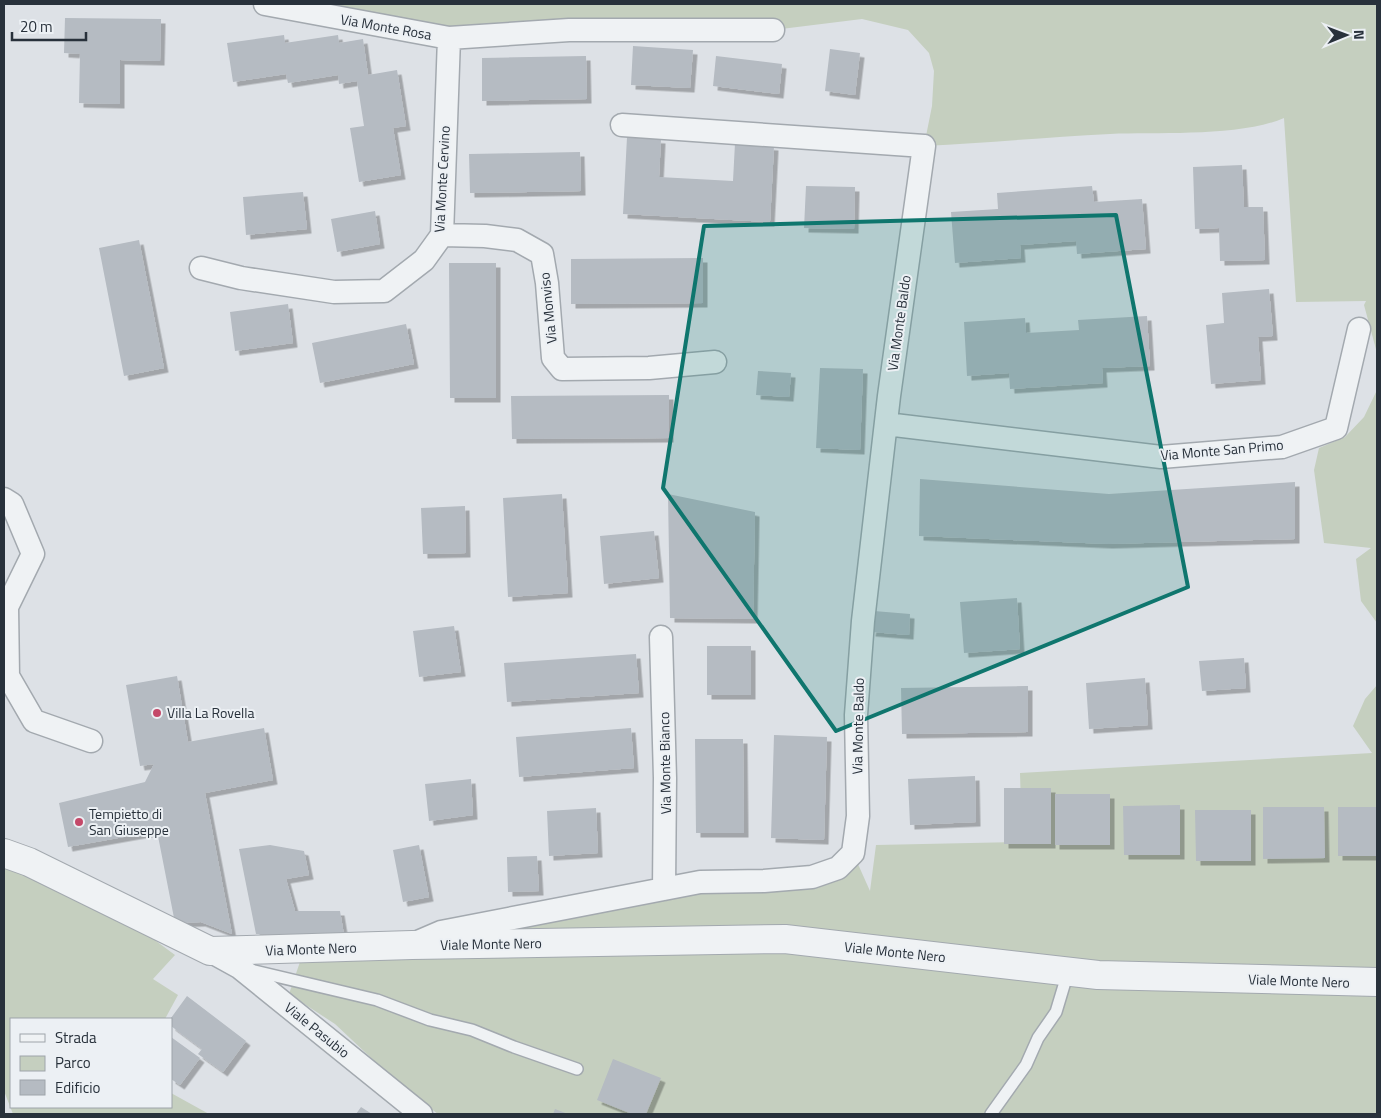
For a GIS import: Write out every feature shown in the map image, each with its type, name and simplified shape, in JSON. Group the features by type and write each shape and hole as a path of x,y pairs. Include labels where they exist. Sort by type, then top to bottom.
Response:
{"street":[{"name":"Via Monte Rosa","path":"265,4 449,38 569,30 773,30"},
{"name":"Via Monte Cervino","path":"201,268 241,278 334,292 384,291 424,260 442,235 449,38"},
{"name":"Via Monte Baldo","path":"412,945 441,932 700,882 764,881 812,877 838,868 853,853 858,816 856,715 859,668 886,424 924,146 622,126"},
{"name":"Via Monviso","path":"442,235 517,240 542,254 547,282 553,358 562,369 649,368 715,362"},
{"name":"Via Monte San Primo","path":"886,424 1161,456 1282,447 1336,428 1359,330"},
{"path":"4,499 12,504 33,554 7,607 8,676 34,721 91,741"},
{"name":"Via Monte Bianco","path":"661,637 665,778 664,889"},
{"path":"4,853 29,862 210,951"},
{"name":"Viale Monte Nero","path":"412,945 785,939 1098,975 1377,982"},
{"name":"Via Monte Nero","path":"210,951 412,945"},
{"name":"Viale Pasubio","path":"210,951 239,967 421,1114"}],"lane":[{"path":"239,967 377,1000 430,1020 472,1030 577,1069"},
{"path":"992,1114 1026,1064 1038,1038 1056,1012 1068,972"}],"highlighted area":[{"path":"1116,215 1188,587 836,731 663,488 704,226"}],"green space":[{"path":"265,4 1377,4 1377,353 1364,305 1366,301 1296,302 1284,118 1266,124 1223,131 1110,134 924,146 932,106 934,71 929,53 908,30 862,19 773,30 449,38"},
{"path":"1377,390 1377,623 1361,601 1356,559 1371,548 1324,543 1314,470 1319,448 1345,437 1364,417"},
{"path":"1377,685 1377,982 785,939 441,932 764,881 853,853 870,891 876,845 1022,842 1020,773 1372,753 1353,726 1365,699"},
{"path":"4,866 137,927 175,955 153,979 178,995 166,1018 10,1018 10,1106 4,1091"},
{"path":"779,947 1377,993 1377,1114 438,1114 401,1086 335,1024 289,994 301,959"},
{"path":"172,1094 209,1114 13,1114 11,1108 172,1108"}],"building":[{"path":"65,18 161,19 160,61 120,60 120,104 79,103 80,54 64,53"},
{"path":"284,35 285,43 338,35 339,43 363,39 368,75 397,70 406,126 393,128 401,175 359,182 350,128 364,126 357,81 339,84 338,75 288,83 286,74 233,82 227,43"},
{"path":"633,46 693,50 690,88 631,85"},
{"path":"830,49 860,53 855,95 825,91"},
{"path":"586,56 587,99 482,101 482,58"},
{"path":"716,56 782,64 779,94 713,86"},
{"path":"627,137 661,139 659,177 733,181 735,143 774,146 770,222 623,214"},
{"path":"580,152 581,191 470,193 469,154"},
{"path":"1242,165 1244,207 1263,207 1265,260 1220,261 1219,228 1195,229 1193,167"},
{"path":"806,186 855,187 854,229 804,228"},
{"path":"1092,186 1094,202 1142,199 1146,249 1077,254 1076,241 1020,245 1021,258 955,263 951,212 998,209 997,193"},
{"path":"303,192 307,229 246,235 243,197"},
{"path":"375,211 380,244 337,252 331,219"},
{"path":"139,240 164,368 124,376 99,248"},
{"path":"703,258 703,303 571,304 571,259"},
{"path":"449,263 496,263 496,398 450,398"},
{"path":"1269,289 1273,336 1258,337 1261,380 1211,384 1206,325 1224,323 1222,293"},
{"path":"288,304 293,343 235,351 230,312"},
{"path":"1147,316 1150,366 1102,368 1103,383 1010,389 1009,373 967,376 964,322 1025,318 1026,333 1079,330 1078,320"},
{"path":"406,324 414,364 320,383 312,343"},
{"path":"820,368 863,369 860,450 816,448"},
{"path":"758,371 791,373 789,397 756,395"},
{"path":"669,395 669,438 512,439 511,396"},
{"path":"920,479 1109,494 1295,482 1295,539 1108,544 919,536"},
{"path":"562,494 568,593 508,597 503,498"},
{"path":"668,494 755,512 753,619 670,618"},
{"path":"465,506 466,553 423,554 421,508"},
{"path":"654,531 659,578 604,584 600,536"},
{"path":"1017,598 1020,649 964,653 960,602"},
{"path":"874,611 910,614 909,635 871,632"},
{"path":"454,626 461,672 419,677 413,631"},
{"path":"707,646 751,646 751,695 707,695"},
{"path":"636,654 639,693 507,702 504,663"},
{"path":"1244,658 1246,688 1202,691 1199,661"},
{"path":"177,676 188,742 264,728 273,780 205,793 232,934 201,922 175,923 157,831 68,847 59,803 145,782 154,764 140,766 126,685"},
{"path":"1145,678 1148,725 1089,729 1086,683"},
{"path":"1028,686 1028,732 902,734 901,688"},
{"path":"631,728 634,768 519,777 516,737"},
{"path":"774,735 827,737 824,840 771,838"},
{"path":"695,739 743,739 744,833 696,833"},
{"path":"975,776 976,822 910,825 908,779"},
{"path":"471,779 473,815 429,821 425,784"},
{"path":"1004,788 1051,788 1051,844 1004,844"},
{"path":"1055,794 1110,794 1110,845 1055,845"},
{"path":"1180,805 1180,855 1124,855 1123,806"},
{"path":"1263,807 1324,807 1325,858 1263,859"},
{"path":"1338,807 1377,807 1377,856 1338,856"},
{"path":"596,808 598,853 549,856 547,811"},
{"path":"1195,810 1251,810 1251,861 1196,861"},
{"path":"270,845 304,851 309,875 286,879 295,911 340,911 344,935 256,934 239,849"},
{"path":"419,845 429,897 403,902 393,850"},
{"path":"537,856 539,891 508,892 507,857"},
{"path":"187,996 246,1041 223,1072 198,1054 202,1049 172,1027 171,1018"},
{"path":"172,1038 200,1058 180,1085 172,1080"},
{"path":"613,1059 661,1078 646,1114 632,1114 597,1100"},
{"path":"361,1107 372,1114 356,1114"},
{"path":"555,1109 568,1114 553,1114"}],"place":[{"name":"Villa La Rovella","path":"157,713"},
{"name":"Tempietto di San Giuseppe","path":"79,822"}]}
